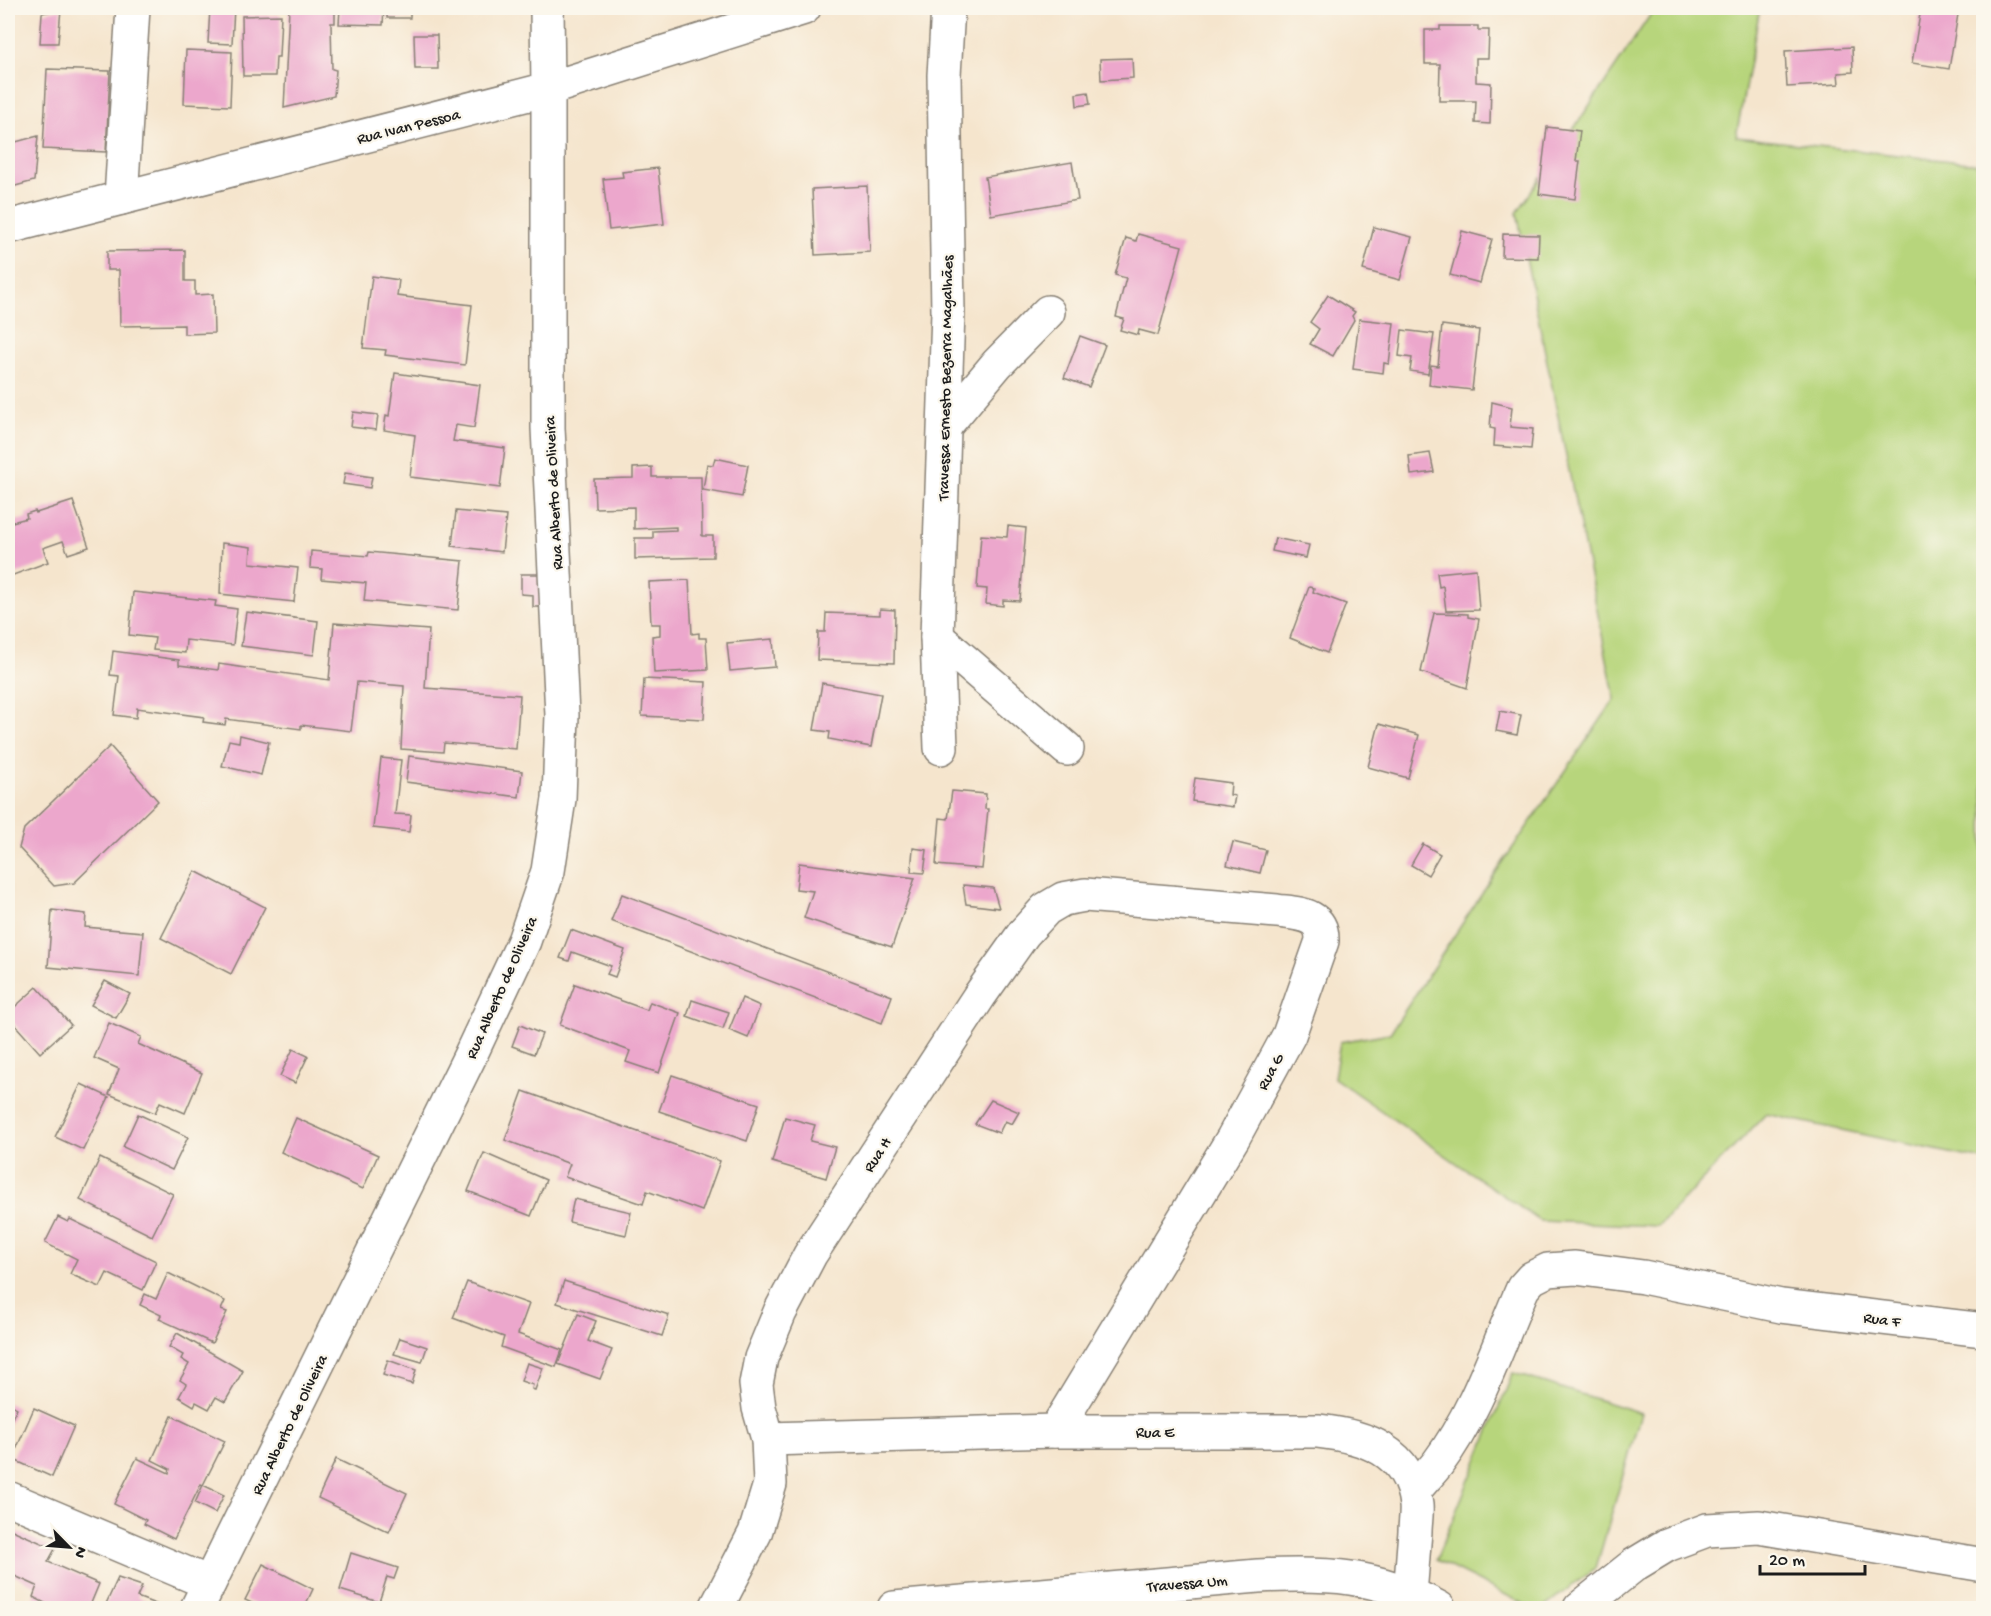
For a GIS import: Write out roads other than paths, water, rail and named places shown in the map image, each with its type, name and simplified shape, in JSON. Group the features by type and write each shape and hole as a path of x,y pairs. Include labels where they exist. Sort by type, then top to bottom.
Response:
{"street":[{"path":"121,198 133,8"},
{"name":"Rua Alberto de Oliveira","path":"203,1596 470,1056 524,941 548,871 559,799 562,715 548,428 547,8"},
{"name":"Rua Ivan Pessoa","path":"8,227 548,89 804,8"},
{"name":"Travessa Ernesto Bezerra Magalhães","path":"941,748 937,637 948,312 944,75 948,8"},
{"path":"945,426 997,364 1048,312"},
{"path":"937,637 1066,749"},
{"name":"Rua G","path":"1055,1431 1233,1138 1289,1035 1322,941 1323,932 1315,920 1277,911 1085,895 1063,899"},
{"name":"Rua H","path":"716,1608 755,1533 770,1484 768,1439 756,1384 761,1358 780,1312 810,1255 980,994 1024,933 1046,909 1063,899"},
{"name":"Rua F","path":"1414,1491 1438,1462 1462,1425 1491,1368 1524,1288 1532,1278 1548,1270 1575,1268 1643,1277 1781,1306 1983,1330"},
{"name":"Rua E","path":"768,1439 1055,1431 1317,1431 1346,1434 1373,1444 1393,1457 1408,1473 1416,1507 1410,1593"},
{"path":"8,1498 203,1596"},
{"path":"1580,1608 1634,1565 1667,1545 1707,1530 1759,1527 1983,1565"},
{"name":"Travessa Um","path":"894,1608 1258,1576 1315,1574 1355,1577 1381,1583 1410,1593 1439,1608"}]}
